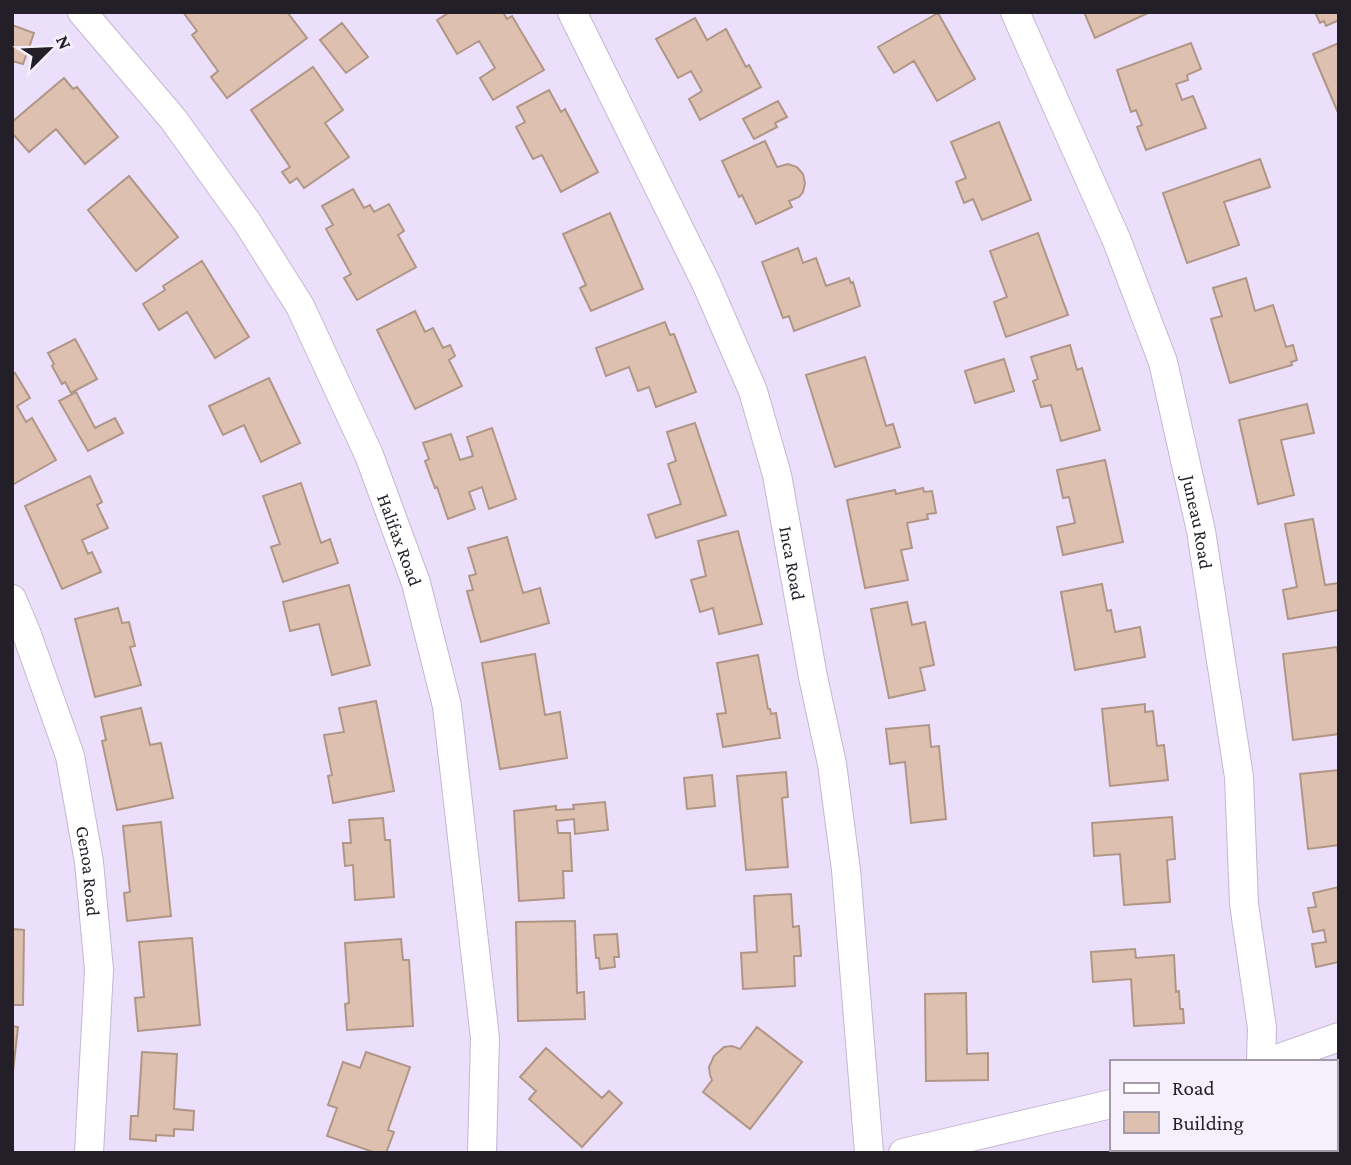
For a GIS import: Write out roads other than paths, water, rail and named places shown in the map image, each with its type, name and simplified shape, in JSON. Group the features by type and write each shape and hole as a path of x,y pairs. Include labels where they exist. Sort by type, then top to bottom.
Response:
{"street":[{"name":"Halifax Road","path":"82,12 173,119 247,222 300,306 369,455 416,583 447,706 457,789 485,1038 482,1153"},
{"name":"Inca Road","path":"572,12 706,283 752,391 777,475 813,677 832,764 846,870 869,1153"},
{"name":"Juneau Road","path":"1015,12 1117,241 1163,362 1201,531 1239,777 1244,904 1262,1028 1261,1060"},
{"name":"Genoa Road","path":"12,600 70,756 89,862 99,970 89,1153"},
{"path":"1274,1060 1339,1037"},
{"path":"903,1153 1110,1104"}]}
